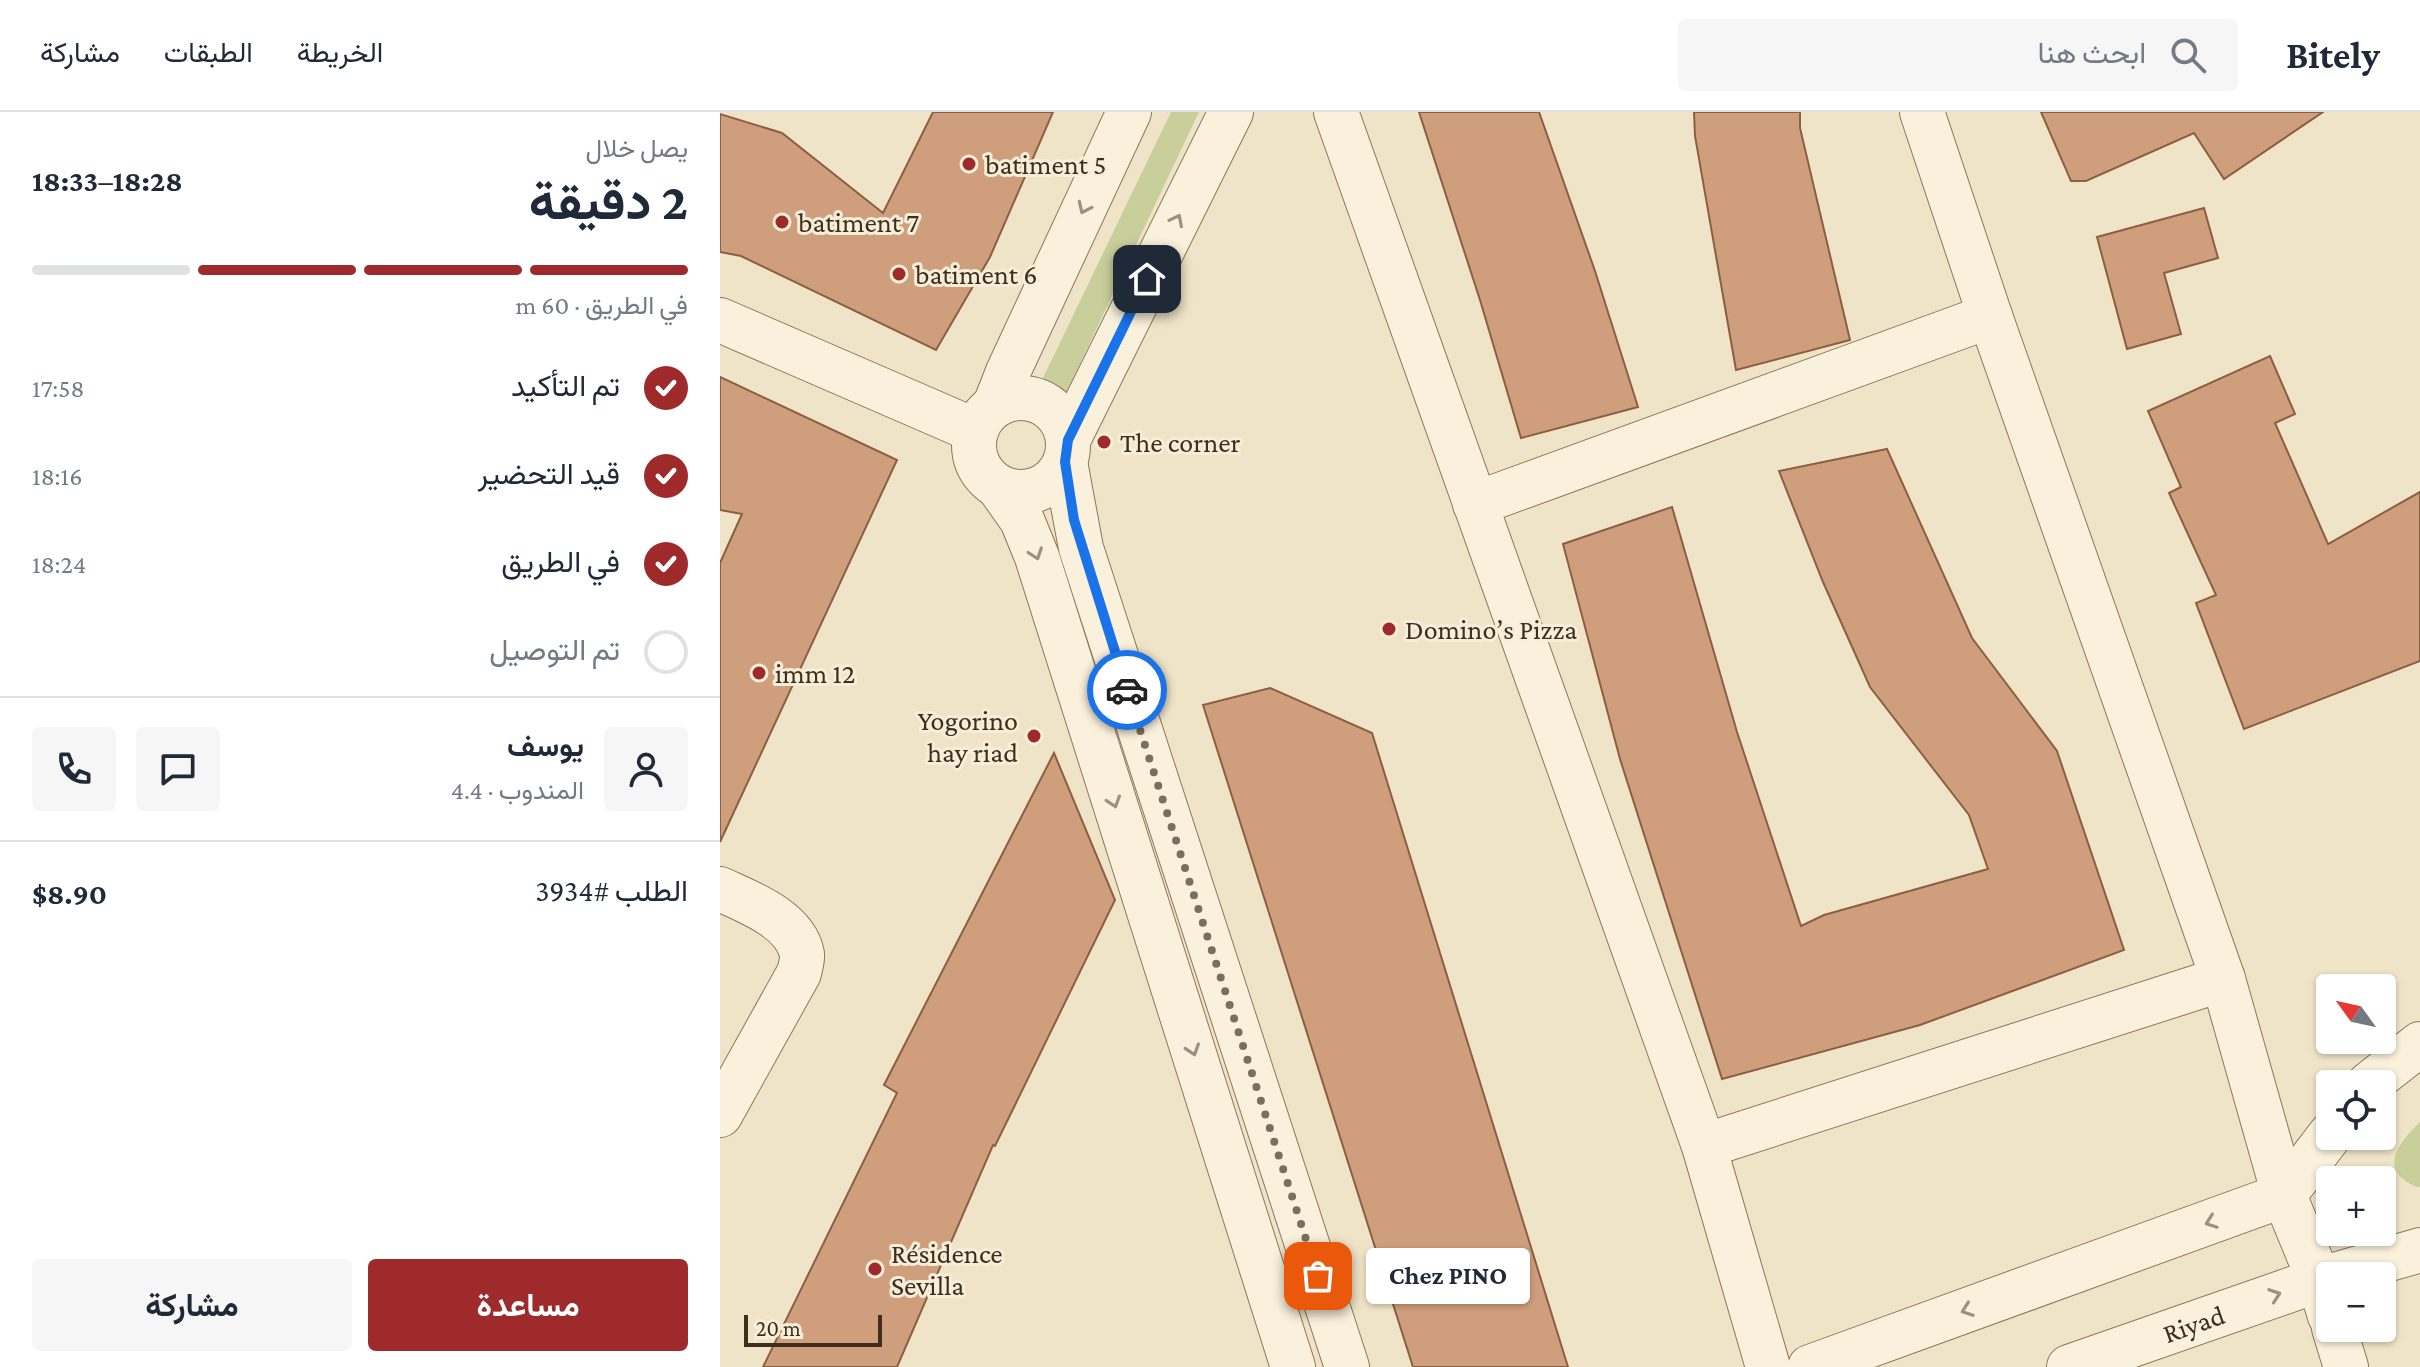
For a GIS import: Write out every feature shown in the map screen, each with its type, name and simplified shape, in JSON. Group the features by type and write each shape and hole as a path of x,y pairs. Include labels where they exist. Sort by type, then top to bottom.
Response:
{"street":[{"path":"1129,112 973,447 977,463 1022,520 1037,557 1293,1367"},
{"path":"998,486 1013,492 1029,492 1057,476 1066,451 1231,112"},
{"path":"1336,112 1704,1146 1768,1367"},
{"path":"1922,112 1990,316 2223,979 2284,1195 2316,1262"},
{"path":"1475,504 1990,316"},
{"path":"720,320 986,418"},
{"path":"986,418 1013,398 1032,399 1050,407 1062,422 1081,548 1347,1367"},
{"path":"720,889 788,927 802,954 799,973 720,1115"},
{"path":"1704,1146 2223,979"},
{"path":"2387,1070 2420,1044"},
{"path":"1810,1367 2284,1195 2318,1150"},
{"name":"Riyad","path":"2390,1262 2420,1250"},
{"name":"Riyad","path":"2069,1367 2316,1291"},
{"path":"2338,1342 2346,1367"}],"green space":[{"path":"1171,112 1199,112 1066,393 1050,396 1044,390 1042,380"},
{"path":"2420,1122 2420,1187 2405,1180 2395,1165 2395,1156"}],"building":[{"path":"933,112 1053,112 990,257 936,350 741,256 720,252 720,114 782,133 883,213"},
{"path":"1419,112 1539,112 1595,271 1638,407 1521,438"},
{"path":"1694,112 1800,112 1800,128 1850,340 1736,370 1695,136"},
{"path":"2041,112 2323,112 2224,179 2194,133 2086,181 2071,181"},
{"path":"2204,208 2218,258 2164,273 2181,334 2127,349 2097,237"},
{"path":"2270,356 2295,414 2275,423 2328,544 2420,492 2420,661 2244,729 2196,603 2216,595 2169,493 2181,487 2148,411"},
{"name":"imm 12","path":"720,377 897,460 720,842 720,563 742,514 720,510"},
{"path":"1887,449 1972,638 2057,751 2124,950 1920,1025 1722,1079 1620,759 1563,544 1672,507 1737,732 1801,926 1824,915 1988,869 1969,815 1870,687 1823,582 1779,471"},
{"path":"1270,688 1372,733 1568,1367 1413,1367 1203,705"},
{"path":"1054,753 1115,900 993,1145 897,1367 763,1367 897,1093 884,1085"}],"way so far":[{"path":"1127,690 1318,1276"}],"place":[{"name":"batiment 5","path":"969,164"},
{"name":"batiment 7","path":"782,222"},
{"name":"batiment 6","path":"899,274"},
{"name":"The corner","path":"1104,442"},
{"name":"Domino’s Pizza","path":"1389,629"},
{"name":"imm 12","path":"759,673"},
{"name":"Yogorino hay riad","path":"1034,736"},
{"name":"Résidence Sevilla","path":"875,1269"},
{"name":"Chez PINO","path":"1318,1276"}],"route":[{"path":"1127,690 1081,548 1065,462 1068,440 1147,279"}]}
